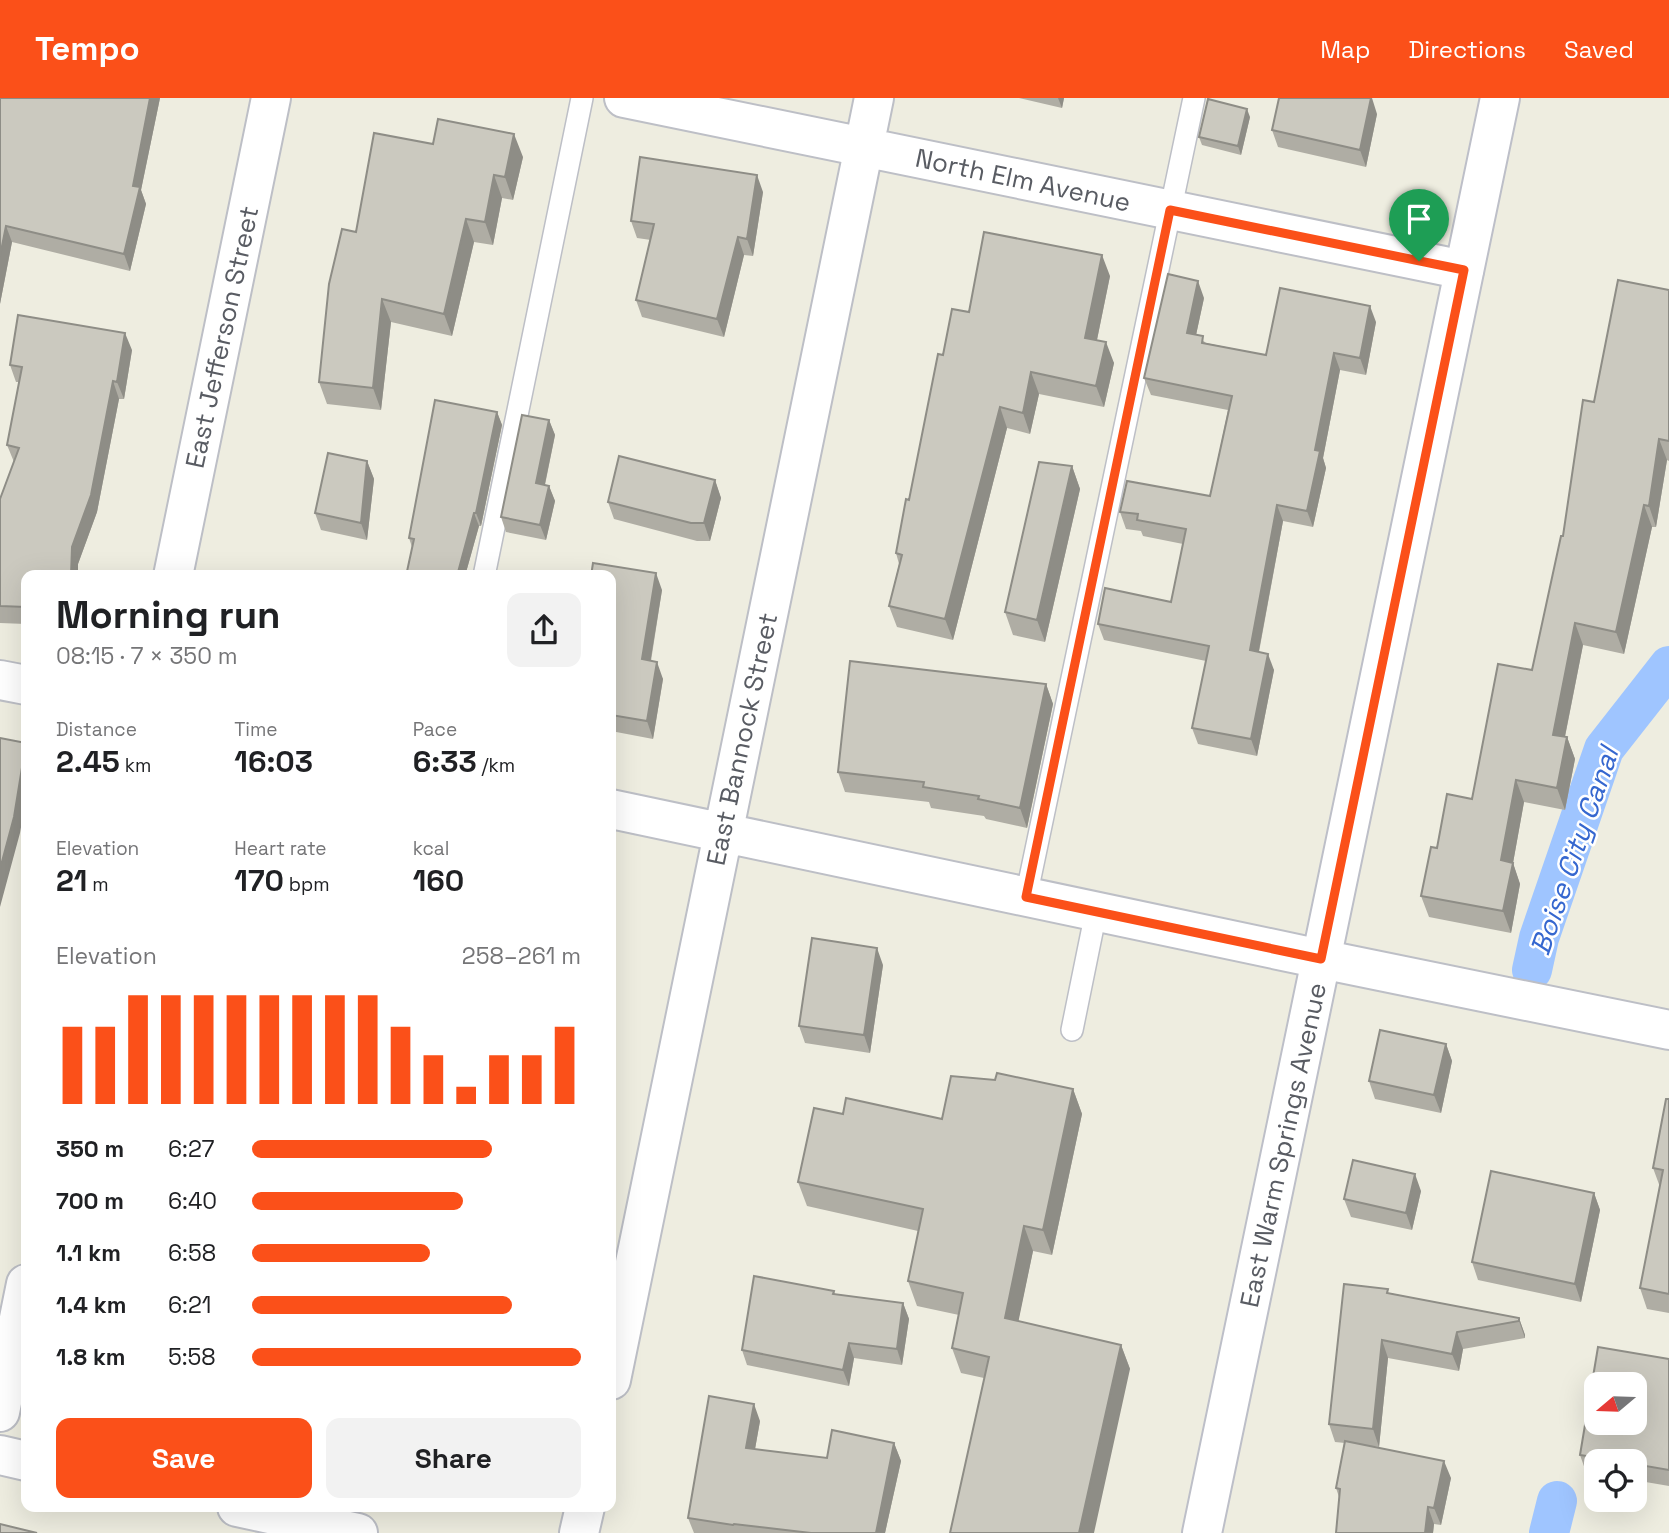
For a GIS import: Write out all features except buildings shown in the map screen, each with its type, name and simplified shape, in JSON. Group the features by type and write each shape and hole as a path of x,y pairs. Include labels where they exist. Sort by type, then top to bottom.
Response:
{"street":[{"name":"East Jefferson Street","path":"174,570 271,98"},
{"name":"North Elm Avenue","path":"624,98 1464,270"},
{"name":"East Bannock Street","path":"616,1356 874,98"},
{"name":"East Warm Springs Avenue","path":"1202,1533 1500,98"},
{"path":"0,680 21,684"},
{"path":"616,810 1669,1030"},
{"path":"0,1412 21,1309"},
{"path":"0,1455 21,1460"},
{"path":"579,1533 584,1512"},
{"path":"291,1513 358,1533"}],"lane":[{"path":"485,570 582,98"},
{"path":"1026,897 1194,98"},
{"path":"1072,1030 1096,912"}],"waterway":[{"name":"Boise City Canal","path":"1532,970 1539,938 1604,749 1669,666"},
{"name":"Boise City Canal","path":"1549,1533 1557,1501"}],"route":[{"path":"1170,210 1419,261 1464,270 1321,959 1026,897 1170,210"}]}
